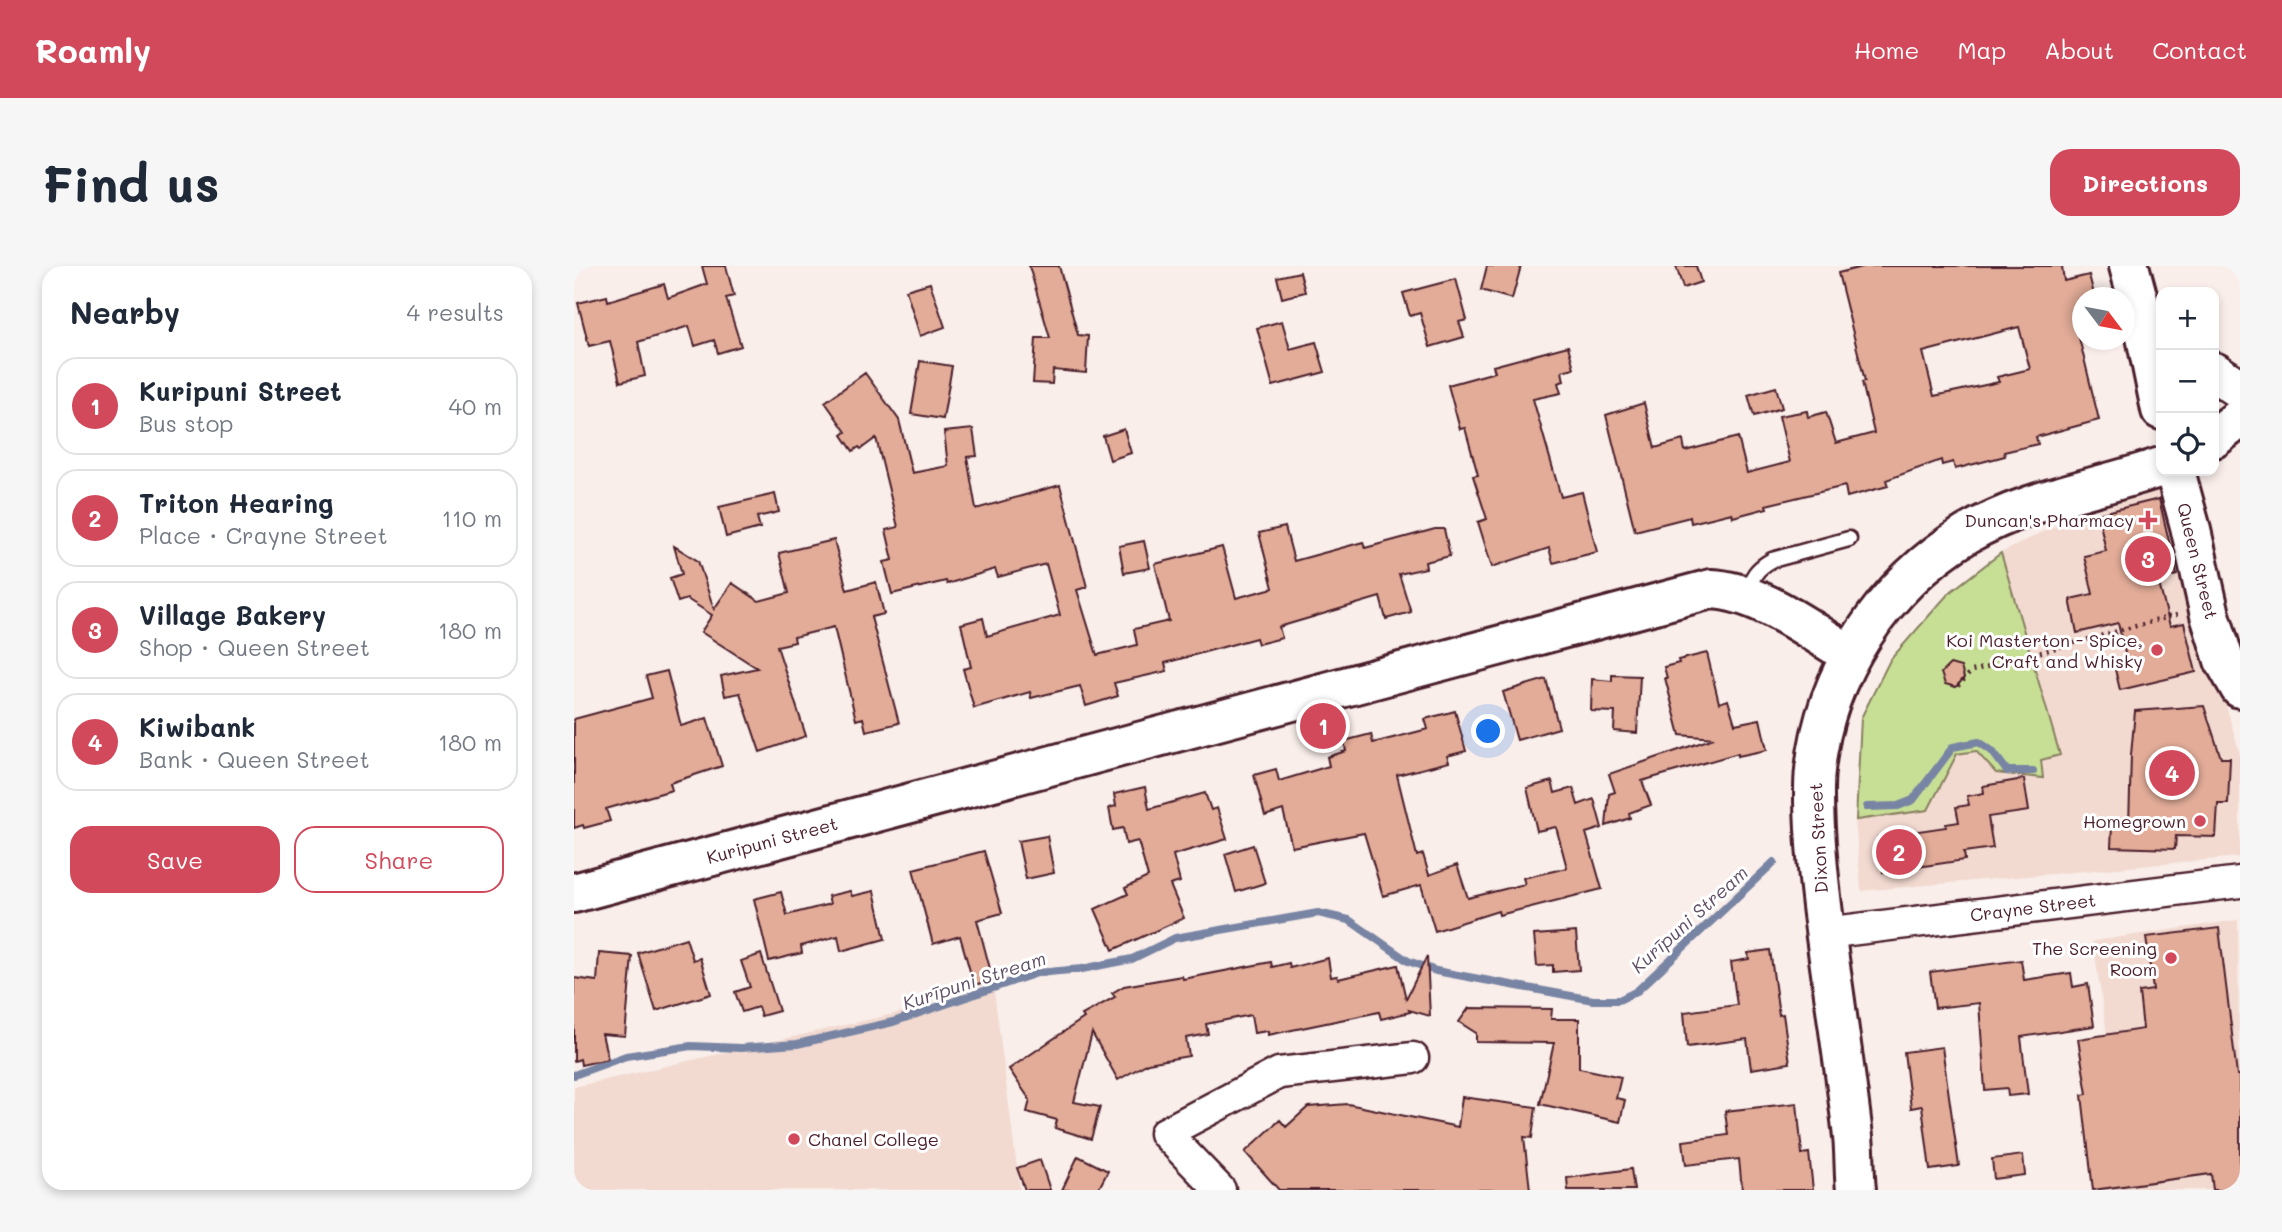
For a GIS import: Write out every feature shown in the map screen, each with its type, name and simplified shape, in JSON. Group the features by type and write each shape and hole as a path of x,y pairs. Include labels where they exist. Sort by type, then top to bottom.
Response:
{"street":[{"path":"2129,266 2151,317 2156,364"},
{"path":"2219,375 2240,389"},
{"path":"2219,434 2240,418"},
{"name":"Dixon Street","path":"1856,1190 1853,1140 1816,855 1815,770 1831,702 1851,655 1893,594 1941,551 1969,533 2020,510 2156,469"},
{"name":"Queen Street","path":"2176,476 2207,604 2224,660 2240,688"},
{"name":"Kuripuni Street","path":"574,894 1711,589 1724,589 1746,596 1778,611 1851,655"},
{"name":"Crayne Street","path":"1825,933 2240,882"},
{"path":"1220,1190 1166,1133 1279,1073 1413,1058"}],"lane":[{"path":"1746,596 1753,574 1761,566 1772,560 1849,539"}],"path":[{"path":"1958,686 1972,671 2160,620 2207,604"},
{"path":"2060,638 2062,645"}],"shaded area":[{"path":"2164,487 2240,754 2240,857 1861,891 1855,820 1928,810 1957,754 1976,751 1996,773 2059,754 2001,553 2058,524"},
{"path":"2238,920 2240,1190 2093,1190 2081,1095 2115,1090 2093,941"},
{"name":"Chanel College","path":"994,991 1020,1190 574,1190 574,1087"}],"green space":[{"path":"2001,553 2060,755 2041,760 2043,778 1996,773 1976,751 1957,754 1928,810 1856,820 1861,718 1890,660 1949,593"}],"building":[{"path":"702,266 726,266 734,296 726,298 741,346 718,353 714,340 695,346 689,326 638,342 645,376 620,382 610,341 589,346 578,303 607,296 608,301 664,284 668,298 707,284"},
{"path":"1029,266 1059,266 1078,335 1088,336 1086,373 1053,370 1052,384 1033,383 1036,338 1050,338"},
{"path":"1487,266 1521,266 1512,299 1481,290"},
{"path":"1676,266 1696,266 1701,282 1683,288"},
{"path":"1866,266 2062,266 2064,281 2089,275 2092,287 2072,287 2072,350 2082,350 2099,420 2036,437 2038,444 2004,452 2005,456 1955,469 1953,462 1942,465 1941,460 1886,480 1888,486 1847,497 1845,486 1766,505 1767,508 1733,517 1732,513 1691,523 1690,517 1635,531 1606,415 1644,403 1655,448 1683,440 1685,451 1738,437 1747,473 1790,462 1779,416 1807,411 1808,417 1826,412 1836,443 1874,433 1862,382 1865,381 1838,273","holes":["2019,327 2030,369 1997,377 1999,382 1934,396 1923,352"]},
{"path":"1300,272 1305,292 1282,298 1277,277"},
{"path":"1456,279 1467,320 1459,322 1464,337 1430,347 1420,313 1410,316 1403,293"},
{"path":"930,283 945,327 920,336 906,290"},
{"path":"1282,321 1290,349 1316,342 1325,372 1273,386 1257,328"},
{"path":"1568,346 1574,368 1562,371 1564,381 1558,383 1561,393 1533,399 1561,497 1582,492 1597,552 1553,563 1549,548 1492,567 1478,522 1487,519 1473,476 1478,475 1465,428 1460,429 1448,385 1495,372 1493,366"},
{"path":"920,361 952,366 943,419 911,414"},
{"path":"865,373 899,420 912,473 948,466 944,432 973,429 977,456 967,457 976,509 1060,485 1087,587 1077,590 1097,655 1137,645 1134,629 1169,621 1155,564 1222,547 1236,598 1273,588 1259,533 1285,527 1294,561 1363,542 1365,548 1435,529 1444,529 1450,556 1425,562 1426,568 1399,574 1411,612 1386,619 1380,597 1279,627 1282,638 1258,644 1256,638 1165,663 1167,671 1114,683 1118,696 1086,706 1080,686 1031,698 1030,692 974,708 963,669 971,667 961,624 983,618 987,636 1060,615 1046,564 998,577 995,569 947,584 946,581 892,594 884,562 893,560 886,530 898,527 876,438 861,449 859,447 853,451 842,435 846,432 825,402"},
{"path":"1776,387 1782,408 1754,416 1748,395"},
{"path":"1124,429 1131,453 1110,460 1103,436"},
{"path":"775,494 779,512 757,517 760,528 726,537 719,507"},
{"path":"2159,499 2177,575 2158,580 2170,626 2184,623 2196,672 2120,690 2114,665 2127,662 2118,623 2077,633 2070,599 2093,594 2084,556 2106,551 2098,514"},
{"path":"834,540 847,590 876,582 884,614 871,617 899,723 866,731 863,718 856,720 834,627 794,637 795,642 777,646 806,736 760,752 740,693 725,696 721,676 757,668 701,632 712,615 687,599 678,602 670,578 682,574 674,546 698,561 714,609 732,583 759,601 789,593 779,553"},
{"path":"1144,541 1150,568 1124,573 1119,546"},
{"path":"1707,653 1719,703 1728,700 1735,724 1760,719 1767,750 1738,756 1738,753 1642,781 1651,805 1629,813 1630,818 1606,826 1609,794 1615,792 1609,774 1714,738 1680,735 1664,667 1679,663 1678,660"},
{"path":"1950,664 1961,667 1964,678 1956,687 1945,684 1941,673"},
{"path":"667,671 681,726 707,718 722,766 670,783 672,790 606,809 610,821 574,828 574,719 652,698 646,676"},
{"path":"1612,675 1640,676 1637,733 1614,731 1615,712 1591,711 1592,679 1612,681"},
{"path":"1546,679 1559,728 1517,740 1503,692"},
{"path":"2204,706 2221,758 2230,758 2228,804 2218,804 2216,837 2176,836 2175,849 2111,847 2112,825 2129,825 2135,711"},
{"path":"1455,711 1466,751 1447,756 1449,762 1397,775 1417,856 1423,854 1429,875 1457,865 1468,898 1525,884 1523,878 1567,868 1556,827 1537,831 1527,788 1552,781 1555,793 1573,788 1578,805 1594,799 1602,828 1586,833 1602,889 1499,915 1498,911 1435,931 1421,885 1383,896 1364,833 1292,847 1283,810 1265,816 1254,775 1276,769 1279,781 1329,766 1327,757 1346,751 1344,741 1371,734 1373,743 1428,729 1425,719"},
{"path":"2024,779 2029,811 1988,817 1993,848 1964,852 1965,860 1883,872 1878,837 1946,827 1946,824 1959,822 1956,807 1969,805 1967,796 1984,793 1983,786"},
{"path":"1145,787 1149,809 1205,793 1211,810 1217,808 1227,839 1173,855 1180,882 1170,885 1184,918 1113,950 1095,909 1128,894 1125,888 1148,877 1138,841 1126,844 1123,828 1113,830 1109,808 1116,806 1114,794"},
{"path":"1047,836 1054,873 1026,879 1018,841"},
{"path":"1253,845 1265,883 1236,892 1225,854"},
{"path":"984,851 1002,913 977,920 993,980 974,985 960,936 933,944 913,869"},
{"path":"850,891 852,896 874,891 885,939 841,951 838,936 801,946 802,953 769,961 754,899 781,892 787,915 830,904 828,896"},
{"path":"2219,928 2237,1075 2240,1075 2240,1190 2213,1190 2211,1174 2093,1190 2082,1095 2087,1094 2078,1039 2143,1029 2139,992 2153,990 2146,937"},
{"path":"1576,932 1579,970 1553,972 1553,965 1537,966 1534,935"},
{"path":"686,938 693,960 700,958 711,994 656,1011 638,953"},
{"path":"1770,950 1779,1015 1783,1014 1790,1063 1751,1069 1747,1039 1687,1047 1684,1012 1737,1005 1731,962 1749,959 1748,953"},
{"path":"599,953 632,956 625,1036 602,1034 608,1059 581,1065 580,1059 574,1061 574,978 597,981"},
{"path":"761,954 779,1011 761,1016 758,1007 742,1012 735,992 750,987 741,961"},
{"path":"1427,956 1430,1016 1409,1010 1410,1012 1381,1019 1379,1012 1268,1035 1268,1031 1254,1033 1251,1015 1206,1024 1208,1034 1186,1038 1189,1056 1148,1063 1118,1080 1092,1033 1074,1102 1100,1107 1091,1139 1055,1128 1057,1120 1027,1112 1030,1100 1009,1069 1084,1018 1082,1015 1115,997 1112,993 1124,986 1182,976 1183,979 1271,962 1272,967 1289,963 1290,968 1328,958 1331,977 1337,976 1338,979 1398,965 1406,999"},
{"path":"2021,960 2024,980 2071,973 2073,987 2088,984 2094,1026 2021,1037 2028,1094 2008,1096 2007,1088 1985,1090 1979,1003 1935,1008 1930,972"},
{"path":"1469,1008 1552,1009 1551,1019 1579,1019 1579,1068 1621,1077 1616,1098 1625,1100 1620,1122 1540,1104 1554,1043 1476,1042 1476,1033 1459,1022"},
{"path":"1942,1047 1959,1166 1930,1170 1922,1106 1911,1108 1904,1052"},
{"path":"1462,1097 1536,1107 1532,1138 1524,1137 1530,1190 1279,1190 1245,1152 1280,1120 1286,1127 1308,1107 1348,1104 1458,1127"},
{"path":"1797,1103 1802,1154 1809,1153 1813,1190 1742,1190 1739,1159 1686,1165 1683,1141 1728,1135 1725,1111"},
{"path":"2023,1155 2025,1175 1994,1179 1992,1159"},
{"path":"1078,1156 1108,1171 1098,1190 1062,1190"},
{"path":"1040,1160 1050,1190 1025,1190 1017,1168"},
{"path":"1631,1169 1634,1190 1568,1190 1567,1178"}],"waterway":[{"name":"Kurīpuni Stream","path":"1867,807 1898,806 1913,800 1953,747 1979,742 1992,751 2007,771 2033,771"},
{"name":"Kurīpuni Stream","path":"574,1075 626,1056 691,1046 741,1048 797,1044 893,1022 1037,973 1082,969 1132,959 1175,938 1318,913 1349,920 1408,961 1436,971 1593,1000 1619,1000 1637,991 1774,862"}],"place":[{"name":"Duncan's Pharmacy","path":"2148,520"},
{"name":"Village Bakery","path":"2148,559"},
{"name":"Koi Masterton - Spice, Craft and Whisky","path":"2157,650"},
{"name":"Kuripuni Street","path":"1323,726"},
{"name":"Kiwibank","path":"2172,773"},
{"name":"Homegrown","path":"2200,821"},
{"name":"Triton Hearing","path":"1899,852"},
{"name":"The Screening Room","path":"2171,958"},
{"name":"Chanel College","path":"794,1139"}]}
